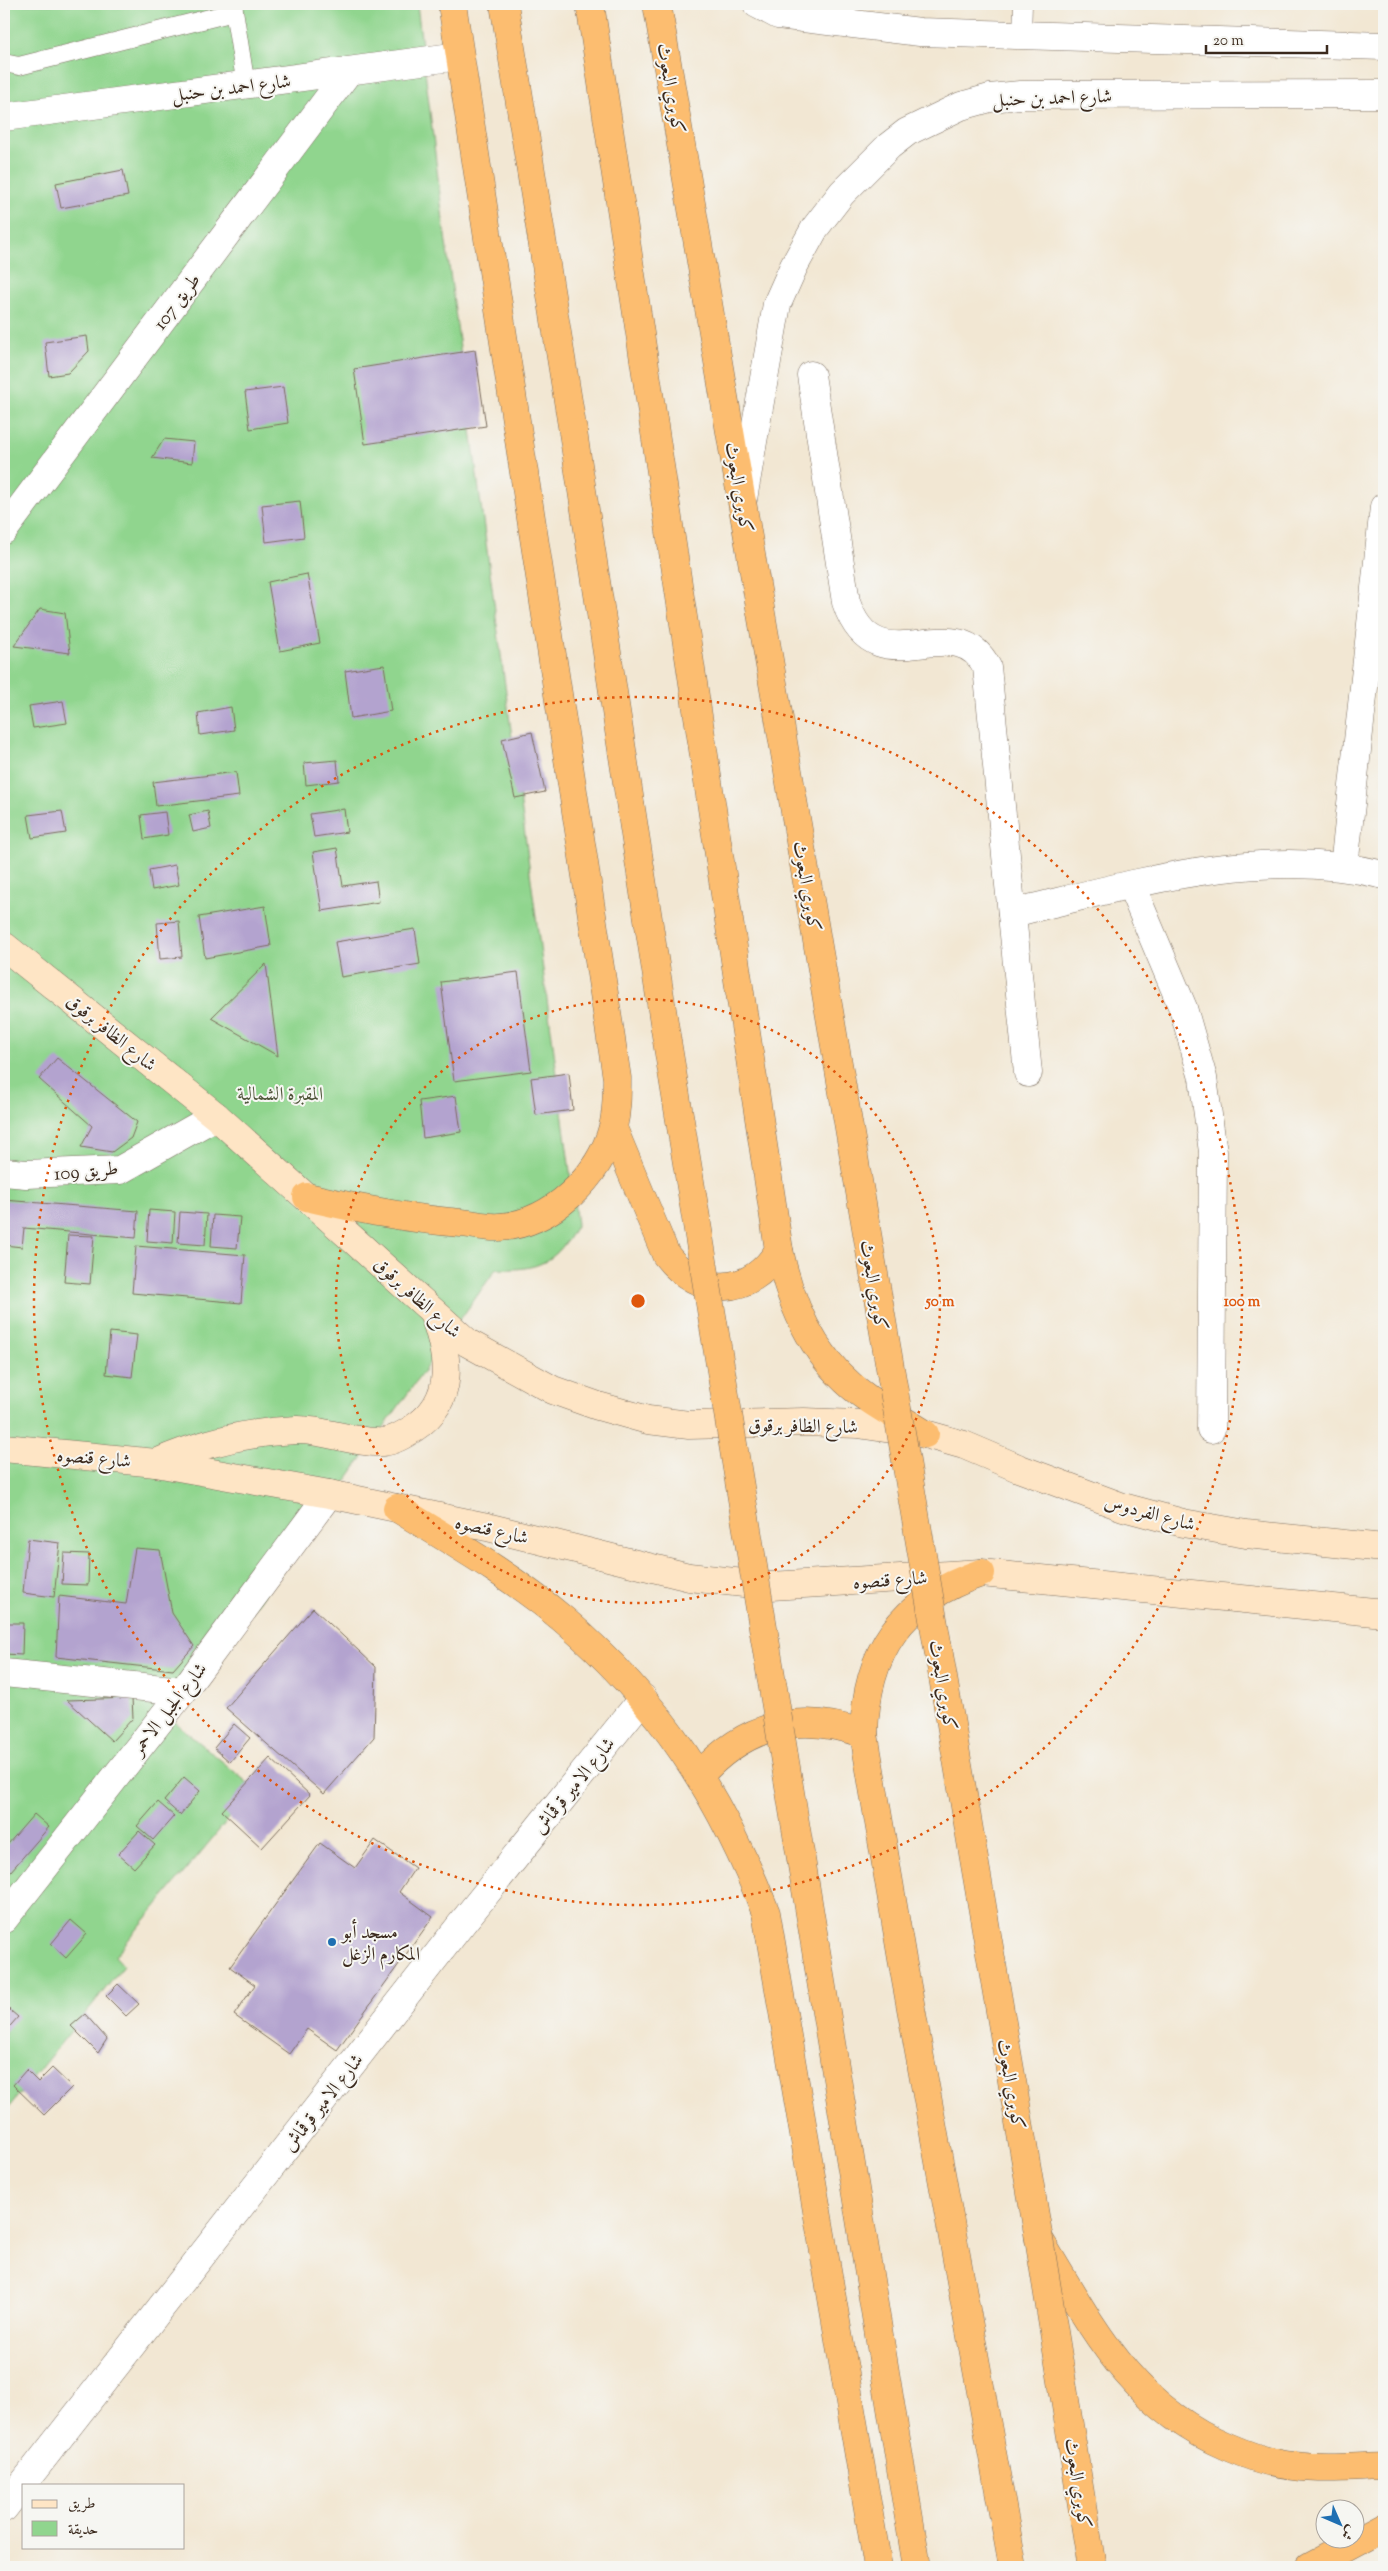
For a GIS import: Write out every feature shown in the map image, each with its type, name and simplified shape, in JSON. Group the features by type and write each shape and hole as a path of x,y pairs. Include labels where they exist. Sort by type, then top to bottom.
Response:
{"highway":[{"path":"307,1198 417,1220 499,1227 525,1221 550,1210 571,1194 590,1174 604,1151 613,1128 618,1103 618,1078 452,4"},
{"path":"504,4 574,432 665,1029 917,2567"},
{"path":"590,4 779,1250 786,1285 799,1317 817,1348 840,1374 866,1397 925,1434"},
{"name":"كوبري البعوث","path":"657,4 1039,2239 1092,2567"},
{"path":"613,1128 666,1255 677,1269 691,1279 707,1285 724,1286 742,1283 757,1276 770,1265 779,1250"},
{"path":"398,1508 492,1566 562,1619 602,1654 671,1733 700,1775 747,1866 766,1913 878,2567"},
{"path":"981,1573 955,1582 932,1595 911,1612 893,1632 880,1655 870,1680 865,1707 864,1734 900,1949 1013,2567"},
{"path":"700,1775 716,1758 734,1744 776,1726 799,1722 822,1723 864,1734"},
{"path":"1039,2239 1111,2355 1139,2388 1172,2417 1208,2439 1248,2456 1291,2466 1334,2470 1384,2466"},
{"path":"1309,2567 1384,2527"}],"main road":[{"name":"شارع الظافر برقوق","path":"4,946 216,1116 468,1343 510,1368 553,1390 598,1406 648,1420 689,1425 804,1422 858,1424 925,1434"},
{"path":"156,1462 213,1441 271,1432 300,1430 383,1442 403,1436 420,1424 433,1409 443,1391 447,1372 446,1351 433,1311"},
{"name":"شارع الفردوس","path":"925,1434 964,1445 1018,1468 1122,1507 1183,1523 1246,1534 1384,1548"},
{"name":"شارع قنصوه","path":"4,1448 156,1462 329,1494 487,1526 689,1577 762,1585 981,1573"},
{"path":"981,1573 1384,1614"}],"street":[{"path":"757,4 778,15 920,32 1384,46"},
{"name":"شارع احمد بن حنبل","path":"4,117 459,56"},
{"name":"طريق 107","path":"4,530 348,72"},
{"name":"شارع احمد بن حنبل","path":"742,502 777,304 794,266 815,228 842,193 872,161 906,132 961,106 990,98 1029,95 1384,94"},
{"path":"811,375 846,602 852,620 865,635 883,644 953,642 968,645 980,654 986,667 1028,1073"},
{"path":"1344,867 1384,507"},
{"path":"1012,913 1131,885 1257,863 1301,862 1344,867 1384,875"},
{"path":"1131,885 1182,1008 1203,1078 1213,1152 1211,1429"},
{"name":"طريق 109","path":"4,1172 26,1174 120,1170 216,1116"},
{"name":"شارع الجبل الاحمر","path":"4,1919 183,1691 329,1494"},
{"path":"4,1673 183,1691"},
{"name":"شارع الامير قرقماش","path":"23,2484 459,1927 642,1698"},
{"name":"شارع الامير قرقماش","path":"4,2508 22,2485"}],"lane":[{"path":"1022,35 1023,4"},
{"path":"4,63 19,66 234,8 246,86"}],"green space":[{"name":"المقبرة الشمالية","path":"4,4 417,4 444,228 577,1224 562,1247 545,1262 524,1268 496,1269 279,1575 169,1717 254,1788 115,1956 124,1966 4,2113"}],"building":[{"path":"123,170 128,196 61,208 56,183"},
{"path":"87,336 89,351 68,373 49,376 45,342"},
{"path":"475,350 486,426 365,444 354,369"},
{"path":"283,387 288,423 250,429 245,392"},
{"path":"164,439 194,442 192,463 152,458"},
{"path":"300,501 304,537 266,542 262,505"},
{"path":"307,574 320,643 280,651 268,582"},
{"path":"40,609 65,613 70,653 14,646"},
{"path":"384,665 391,711 351,718 345,671"},
{"path":"63,701 67,723 33,728 29,706"},
{"path":"231,707 234,730 200,735 198,713"},
{"path":"532,732 545,792 515,798 502,739"},
{"path":"337,760 339,781 306,785 304,763"},
{"path":"236,772 239,796 156,806 153,782"},
{"path":"344,809 347,832 314,837 310,814"},
{"path":"62,811 66,833 32,838 28,815"},
{"path":"208,811 211,828 193,832 189,815"},
{"path":"165,812 168,835 144,839 141,815"},
{"path":"337,848 343,886 376,881 379,902 322,911 313,852"},
{"path":"175,865 179,885 152,890 149,870"},
{"path":"265,906 271,946 205,958 199,917"},
{"path":"179,921 182,957 160,959 157,923"},
{"path":"415,929 420,964 341,977 335,942"},
{"path":"266,964 278,1056 211,1018"},
{"path":"518,972 531,1071 454,1081 441,982"},
{"path":"57,1058 137,1122 131,1138 112,1152 81,1147 92,1126 39,1079"},
{"path":"569,1073 573,1110 536,1115 531,1078"},
{"path":"456,1096 461,1132 423,1138 419,1101"},
{"path":"4,1200 138,1211 136,1238 24,1228 22,1247 4,1245"},
{"path":"149,1210 175,1212 173,1243 147,1241"},
{"path":"180,1212 207,1214 205,1245 178,1243"},
{"path":"213,1215 240,1217 237,1248 211,1246"},
{"path":"68,1235 94,1236 90,1284 64,1282"},
{"path":"136,1246 245,1255 241,1303 132,1293"},
{"path":"110,1332 137,1335 132,1377 106,1374"},
{"path":"28,1539 60,1543 54,1597 23,1593"},
{"path":"135,1548 160,1550 172,1613 194,1646 173,1670 56,1657 59,1596 126,1604"},
{"path":"64,1553 89,1554 88,1585 62,1584"},
{"path":"313,1608 376,1667 374,1737 324,1794 226,1708"},
{"path":"4,1623 23,1623 22,1655 4,1654"},
{"path":"132,1698 133,1718 112,1741 67,1700"},
{"path":"234,1724 250,1738 230,1762 214,1748"},
{"path":"270,1758 310,1795 262,1848 222,1811"},
{"path":"184,1777 200,1791 180,1815 164,1801"},
{"path":"158,1802 174,1816 153,1840 137,1826"},
{"path":"34,1814 49,1827 4,1879 4,1841 8,1844"},
{"path":"139,1831 155,1845 134,1868 118,1854"},
{"name":"مسجد أبو المكارم الزغل","path":"375,1840 415,1868 399,1892 433,1917 337,2050 307,2029 289,2054 234,2015 255,1985 230,1967 320,1843 355,1868"},
{"path":"71,1920 87,1934 66,1958 51,1944"},
{"path":"118,1984 139,2004 126,2016 106,1996"},
{"path":"4,2005 18,2017 4,2033"},
{"path":"85,2014 107,2039 98,2053 71,2026"},
{"path":"52,2068 72,2087 44,2115 13,2085 26,2070 38,2082"}],"place":[{"name":"مسجد أبو المكارم الزغل","path":"332,1942"}]}
